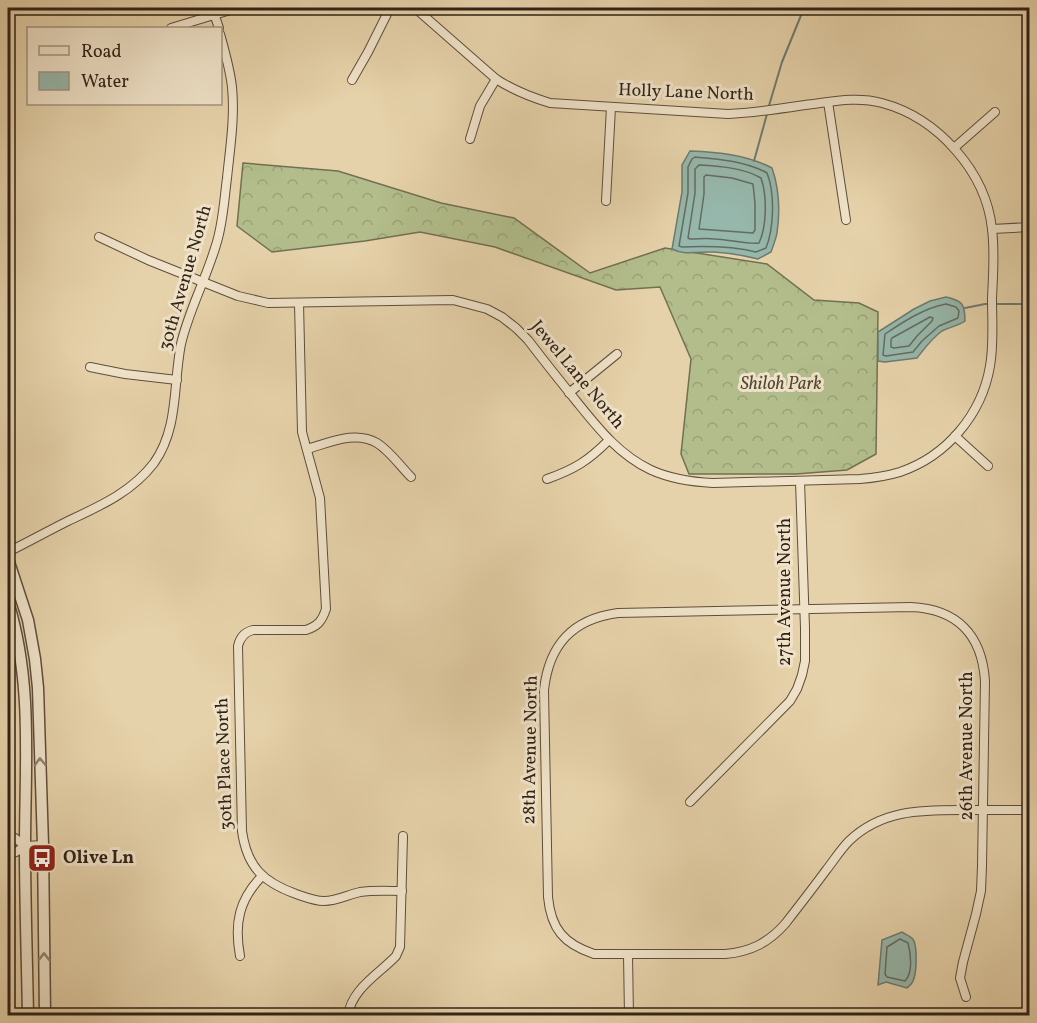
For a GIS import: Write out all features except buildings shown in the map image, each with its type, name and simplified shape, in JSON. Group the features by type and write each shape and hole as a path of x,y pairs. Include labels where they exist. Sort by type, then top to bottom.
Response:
{"street":[{"path":"174,27 214,11 237,8"},
{"path":"351,80 390,8"},
{"name":"Holly Lane North","path":"415,8 496,79 529,97 550,103 728,114 853,99 884,104 930,126 954,148 972,171 981,189 992,228"},
{"path":"214,11 219,27"},
{"name":"30th Avenue North","path":"8,552 108,502 126,490 154,462 164,444 171,425 185,329 216,246 221,224 233,115 232,86 222,41"},
{"path":"470,139 480,106 496,79"},
{"path":"828,102 846,220"},
{"path":"606,201 611,107"},
{"path":"954,148 995,112"},
{"path":"992,228 1029,227"},
{"name":"Jewel Lane North","path":"99,237 140,257 202,282 268,303 453,300 487,309 502,317 528,340 609,440 632,459 651,470 671,477 692,482 713,483 881,477 901,472 938,453 966,423 977,405 990,366 992,228"},
{"path":"299,303 301,425 306,449 355,437 367,439 378,444 411,477"},
{"path":"569,393 617,354"},
{"path":"90,367 177,380"},
{"path":"955,436 988,466"},
{"path":"547,479 587,461 609,440"},
{"name":"30th Place North","path":"262,876 248,855 242,831 238,646 243,635 253,630 306,630 320,623 326,609 320,498 306,449"},
{"name":"27th Avenue North","path":"690,802 790,701 802,675 805,661 800,481"},
{"path":"8,559 28,620 38,688 45,1016"},
{"path":"8,602 20,651 27,735 25,846 27,1016"},
{"name":"26th Avenue North","path":"804,610 925,607 953,618 974,639 980,652 984,666 981,891 960,978 966,997"},
{"name":"28th Avenue North","path":"804,610 610,614 586,622 560,643 551,658 544,690 548,897 553,923 570,943 594,954 725,954 752,949 765,943 776,934 849,841 862,830 893,815 910,812 1029,810"},
{"path":"348,1016 354,997 390,963 400,947 403,836"},
{"path":"8,839 15,838 25,846"},
{"path":"8,855 25,846 43,846"},
{"path":"240,956 237,925 240,909 247,894 262,876 284,889 321,901 359,892 402,891"},
{"path":"628,955 629,1016"}],"green space":[{"name":"Shiloh Park","path":"243,163 338,171 441,203 514,218 590,273 665,248 767,264 814,300 859,303 878,312 876,454 847,470 796,474 689,474 681,454 691,359 660,287 616,290 495,247 420,232 272,252 237,226"}],"water":[{"path":"690,151 732,155 772,168 779,208 777,233 771,252 758,259 725,253 687,253 672,249 682,192 682,165"},
{"path":"946,297 961,304 965,321 938,334 917,358 878,361 878,332 914,309 930,301"},
{"path":"902,932 912,938 915,945 916,967 913,982 907,988 886,982 878,985 882,940"}],"waterway":[{"path":"768,109 782,62 804,8"},
{"path":"754,161 767,114"},
{"path":"965,308 985,304 1030,304"}],"place":[{"name":"Olive Ln","path":"42,858"}]}
